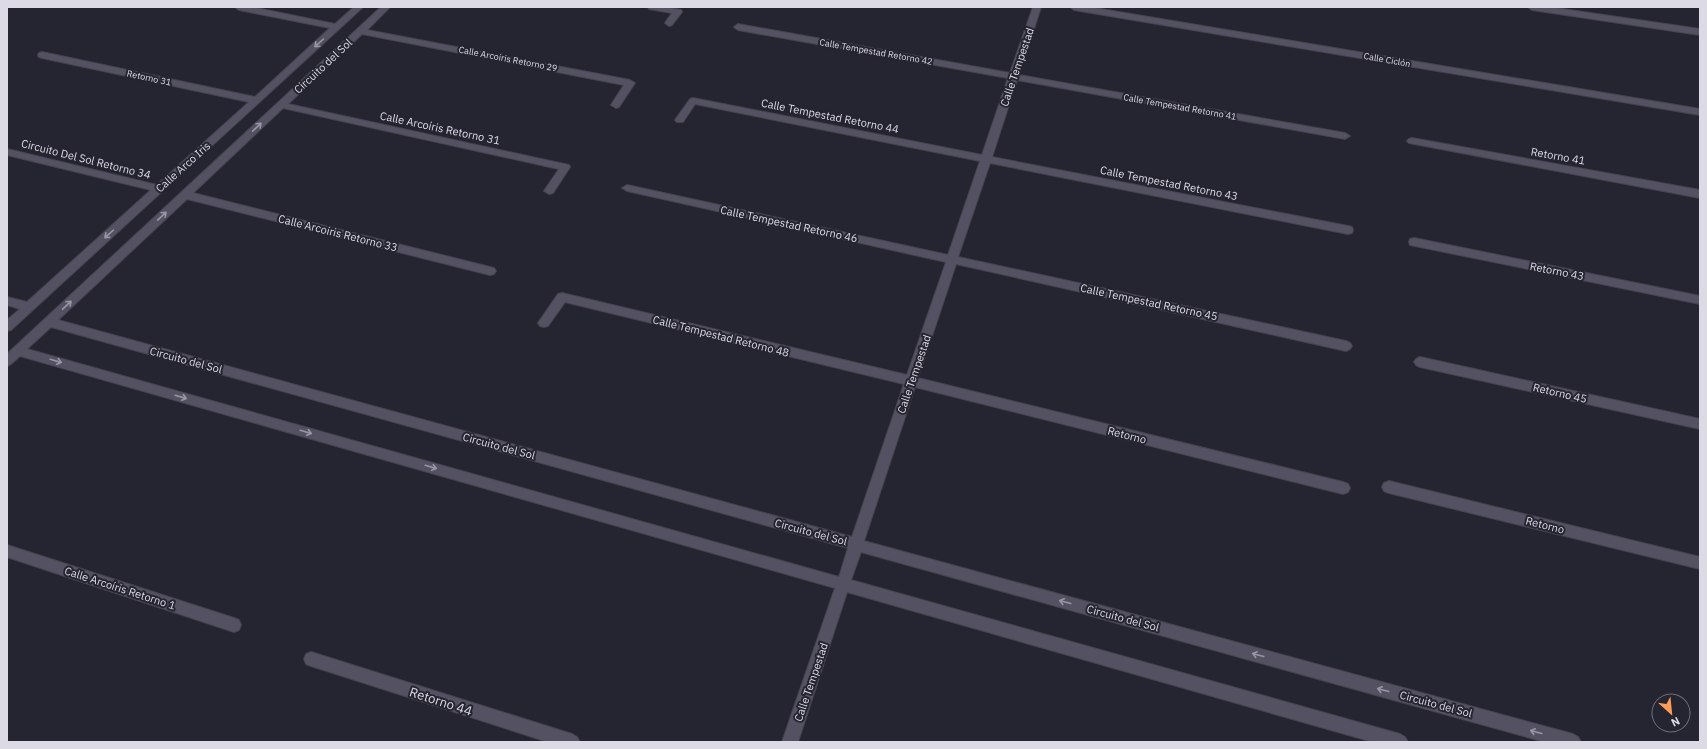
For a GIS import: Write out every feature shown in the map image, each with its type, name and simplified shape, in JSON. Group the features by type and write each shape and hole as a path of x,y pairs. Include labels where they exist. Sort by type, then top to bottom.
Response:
{"street":[{"path":"239,7 337,27"},
{"name":"Calle Arco Iris","path":"7,327 359,7"},
{"name":"Circuito del Sol","path":"18,350 386,7"},
{"path":"652,7 678,12 669,23"},
{"name":"Calle Tempestad","path":"790,742 1037,7"},
{"name":"Calle Ciclón","path":"1074,7 1700,112"},
{"path":"1532,7 1700,32"},
{"name":"Calle Tempestad Retorno 42","path":"738,27 1014,77"},
{"name":"Calle Arcoíris Retorno 29","path":"361,31 630,83 616,105"},
{"name":"Retorno 31","path":"42,55 256,100"},
{"name":"Calle Tempestad Retorno 41","path":"1014,77 1346,136"},
{"name":"Calle Tempestad Retorno 44","path":"680,120 693,101 986,159"},
{"name":"Calle Arcoíris Retorno 31","path":"281,105 565,167 549,191"},
{"name":"Retorno 41","path":"1412,141 1700,194"},
{"name":"Circuito Del Sol Retorno 34","path":"7,152 158,189"},
{"name":"Calle Tempestad Retorno 43","path":"986,159 1348,230"},
{"name":"Calle Tempestad Retorno 46","path":"627,188 952,259"},
{"name":"Calle Arcoíris Retorno 33","path":"185,195 490,271"},
{"name":"Retorno 43","path":"1414,242 1700,300"},
{"name":"Calle Tempestad Retorno 45","path":"952,259 1346,346"},
{"name":"Calle Tempestad Retorno 48","path":"544,323 562,297 911,381"},
{"path":"7,301 28,307"},
{"name":"Circuito del Sol","path":"49,322 1573,742"},
{"path":"7,361 18,350 1400,742"},
{"name":"Retorno 45","path":"1420,362 1700,424"},
{"name":"Retorno","path":"911,381 1342,488"},
{"name":"Retorno","path":"1389,487 1700,563"},
{"name":"Calle Arcoíris Retorno 1","path":"7,551 234,625"},
{"name":"Retorno 44","path":"311,659 572,742"}]}
